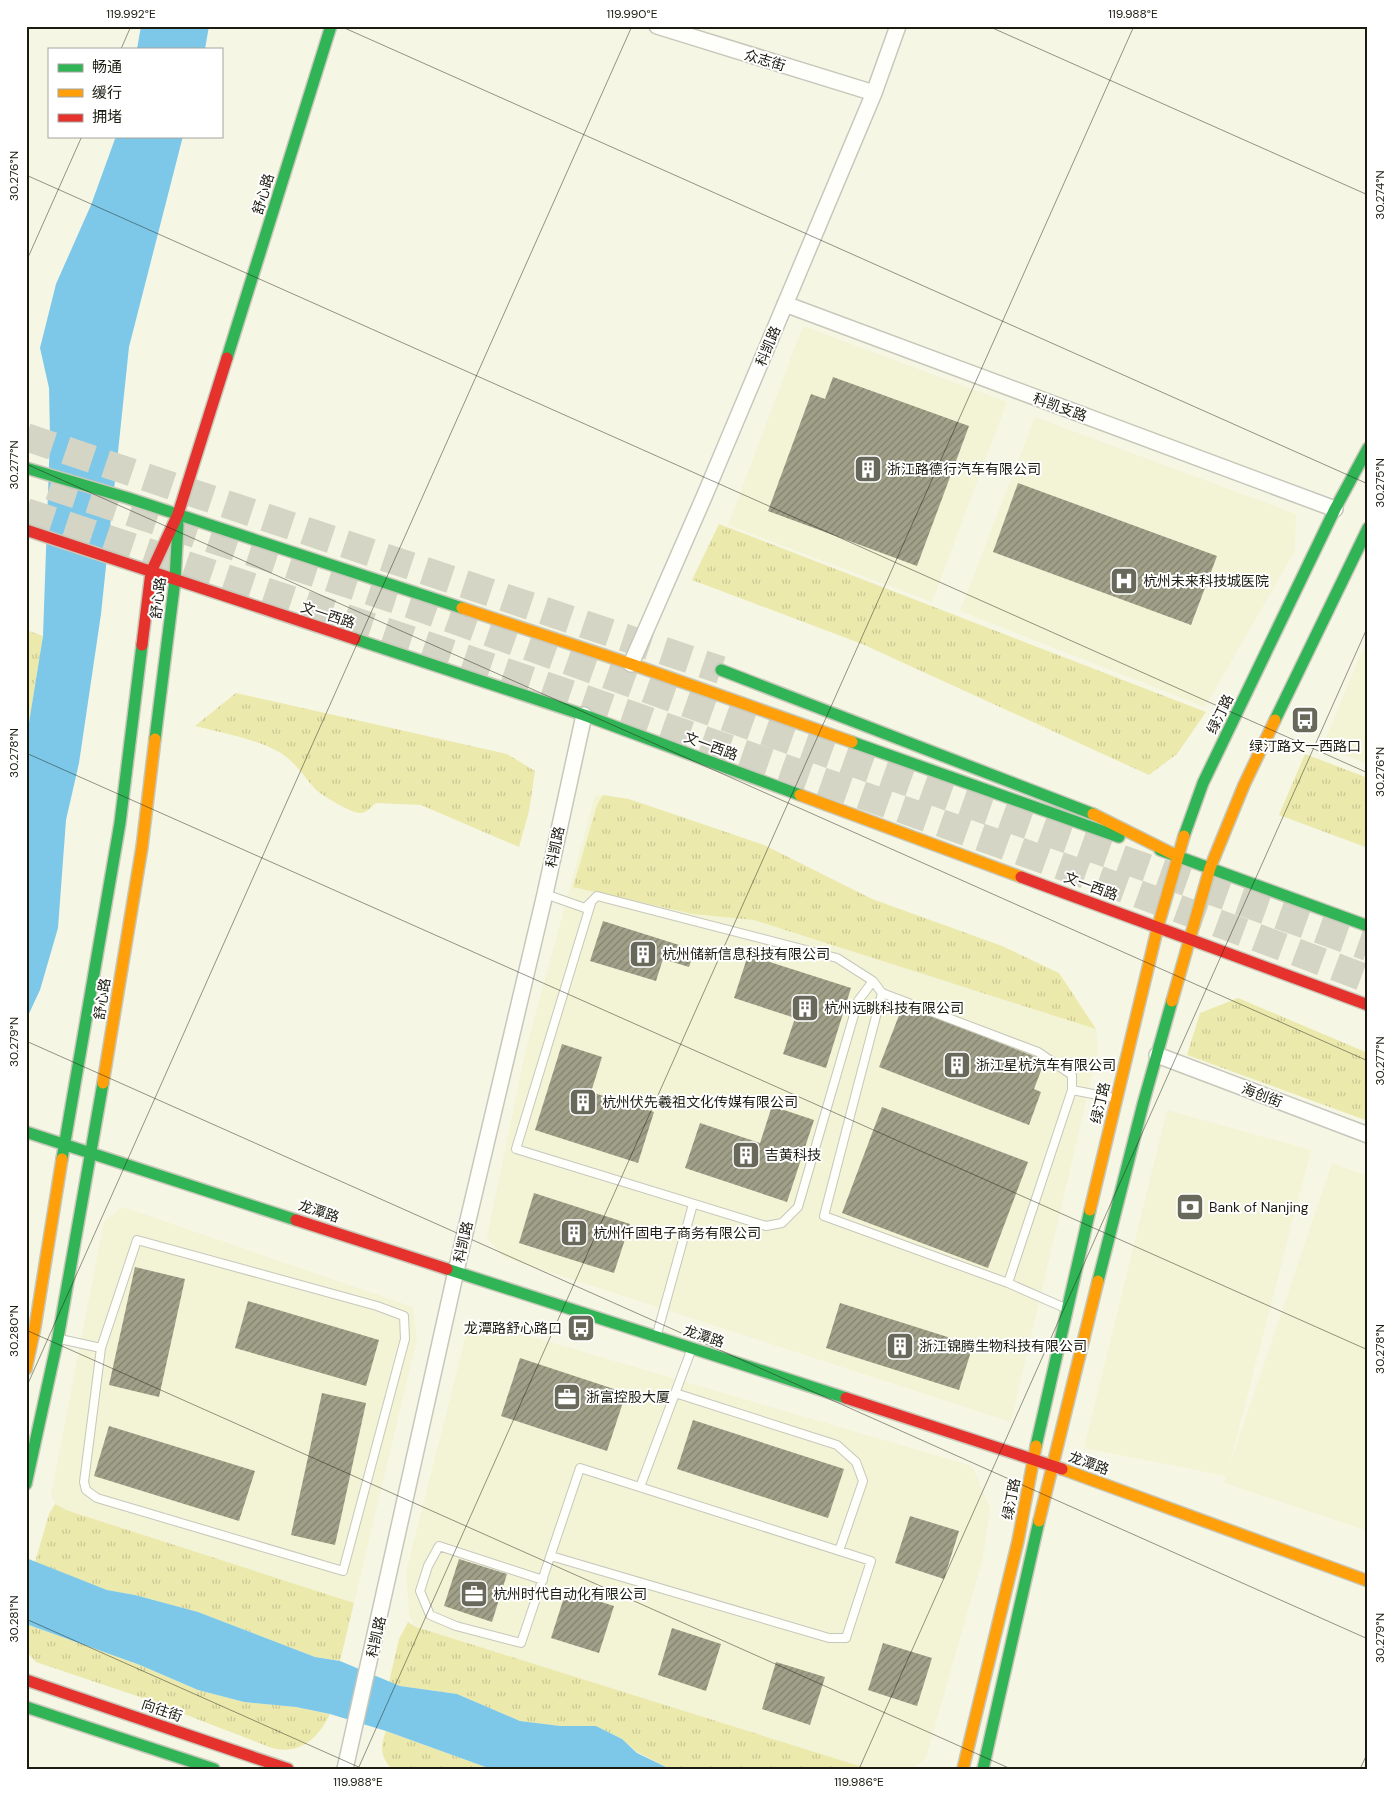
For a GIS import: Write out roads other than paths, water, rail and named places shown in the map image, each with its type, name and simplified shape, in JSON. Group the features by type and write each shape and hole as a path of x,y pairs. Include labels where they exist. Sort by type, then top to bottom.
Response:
{"main road":[{"name":"舒心路","path":"26,1369 35,1327 64,1143 120,823 151,572 178,514 331,26"},
{"name":"绿汀路","path":"963,1769 1018,1541 1034,1460 1070,1310 1116,1098 1177,856 1203,783 1335,509 1368,448"},
{"path":"26,468 178,514 631,664 1177,856 1368,926"},
{"name":"舒心路","path":"26,1484 58,1338 92,1152 142,846 175,580 178,514"},
{"path":"983,1769 1052,1465 1157,1055 1210,868 1244,785 1368,528"},
{"name":"文一西路","path":"26,530 584,715 1368,1005"},
{"path":"721,670 1080,807 1177,856"},
{"name":"龙潭路","path":"26,1132 1052,1465 1368,1580"},
{"name":"向往街","path":"26,1680 288,1769"},
{"path":"26,1707 214,1769"}],"street":[{"name":"众志街","path":"657,26 874,93"},
{"name":"科凯路","path":"631,664 874,93 898,26"},
{"name":"科凯支路","path":"785,304 1335,509"},
{"name":"科凯路","path":"345,1769 372,1656 456,1272 545,894 584,715"},
{"name":"海创街","path":"1157,1055 1368,1135"}],"lane":[{"path":"545,894 585,908 597,896 838,958 873,981 882,993 1038,1052 1072,1075 1072,1090 1008,1283"},
{"path":"591,903 516,1149 766,1226 782,1223 798,1207 858,1001 873,981"},
{"path":"882,993 824,1216 1008,1283 1070,1310"},
{"path":"1072,1090 1116,1098"},
{"path":"657,1337 694,1204"},
{"path":"137,1240 377,1306 404,1316 405,1339 343,1571 97,1498 86,1490 84,1482 101,1348 137,1240"},
{"path":"58,1338 101,1348"},
{"path":"640,1487 692,1348"},
{"path":"675,1393 837,1445 856,1462 863,1481 839,1551"},
{"path":"543,1580 439,1546 428,1566 420,1590 430,1615 456,1626 521,1643 543,1580 580,1468 871,1561 846,1638 829,1638 551,1556"}],"water":[{"path":"141,26 209,26 205,48 137,48"},
{"path":"115,138 182,138 129,347 101,614 79,763 66,820 58,928 40,990 26,1020 26,741 43,636 50,436 49,388 40,348 56,284 91,205"},
{"path":"26,1558 107,1590 135,1595 198,1612 315,1657 340,1661 400,1686 457,1694 520,1721 560,1726 596,1726 622,1739 637,1753 670,1769 491,1769 386,1731 330,1714 296,1707 244,1702 198,1690 140,1665 26,1624"}],"tunnel":[{"path":"26,437 721,670"},
{"path":"50,486 412,605 1368,947"},
{"path":"26,512 699,738 1034,856 1368,979"}],"place":[{"name":"浙江路德行汽车有限公司","path":"868,469"},
{"name":"杭州未来科技城医院","path":"1124,581"},
{"name":"绿汀路文一西路口","path":"1305,720"},
{"name":"杭州储新信息科技有限公司","path":"643,954"},
{"name":"杭州远眺科技有限公司","path":"805,1008"},
{"name":"浙江星杭汽车有限公司","path":"957,1065"},
{"name":"杭州伏先羲祖文化传媒有限公司","path":"583,1102"},
{"name":"吉黄科技","path":"746,1155"},
{"name":"Bank of Nanjing","path":"1190,1207"},
{"name":"杭州仟固电子商务有限公司","path":"574,1233"},
{"name":"龙潭路舒心路口","path":"581,1328"},
{"name":"浙江锦腾生物科技有限公司","path":"900,1346"},
{"name":"浙富控股大厦","path":"567,1397"},
{"name":"杭州时代自动化有限公司","path":"474,1594"}]}
